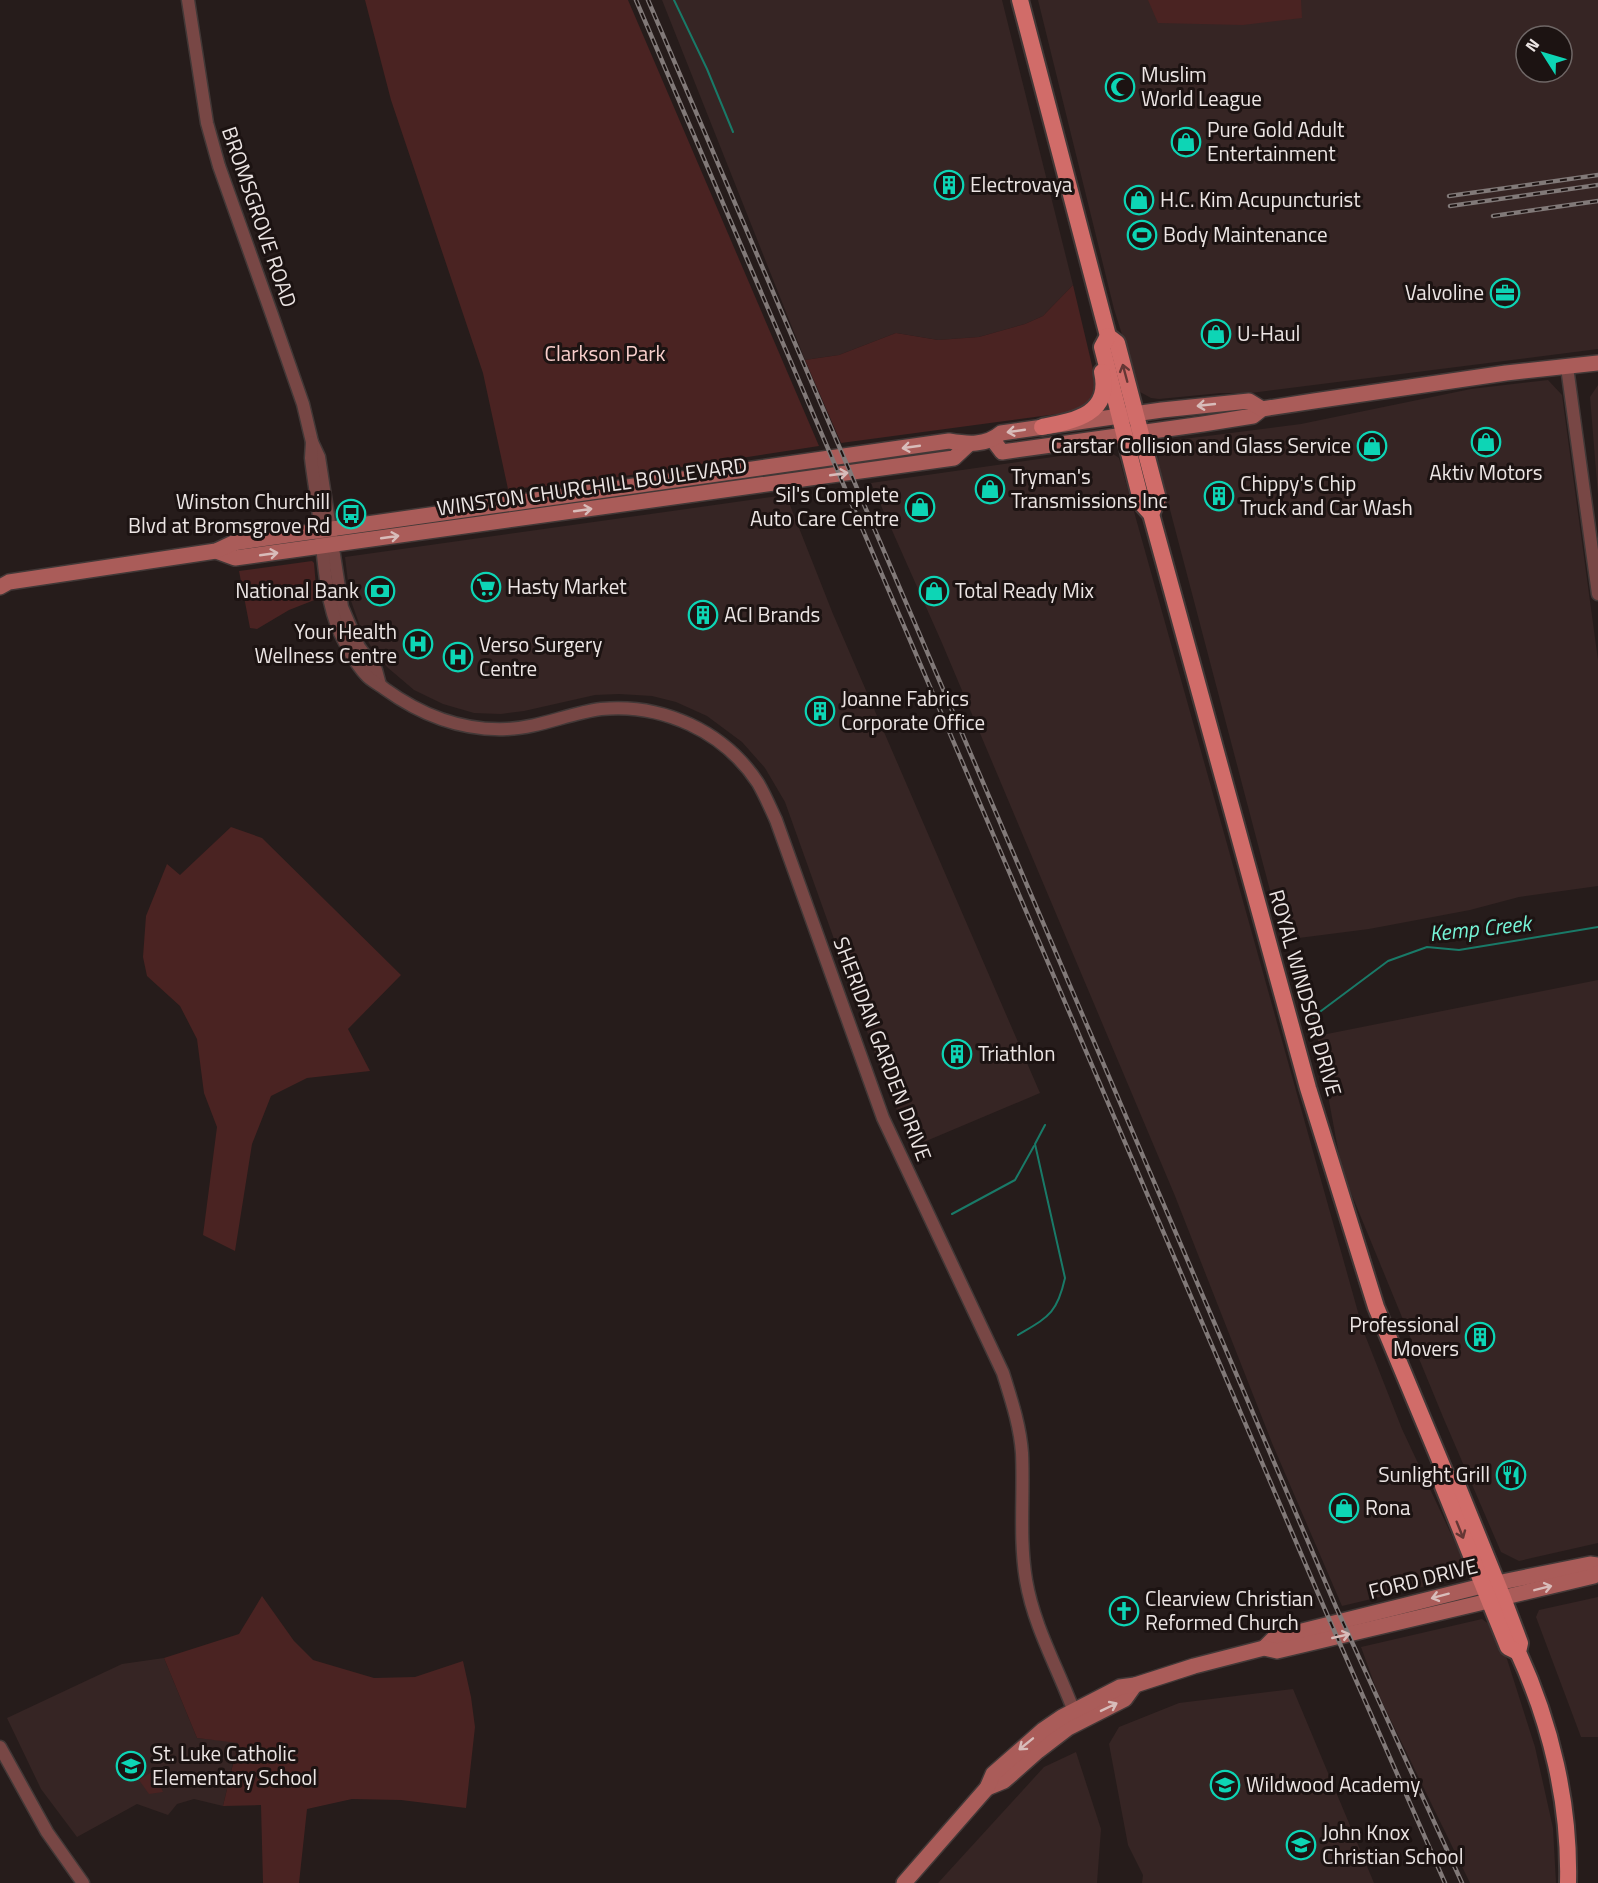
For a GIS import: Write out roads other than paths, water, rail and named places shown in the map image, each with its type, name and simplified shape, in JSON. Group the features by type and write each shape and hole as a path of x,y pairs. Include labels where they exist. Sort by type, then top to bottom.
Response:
{"main road":[{"name":"ROYAL WINDSOR DRIVE","path":"1020,0 1106,344 1117,343 1127,415 1132,434 1158,499 1151,514 1308,1088 1376,1307 1446,1475 1456,1482 1493,1592 1520,1643 1518,1652 1544,1718 1559,1775 1566,1823 1568,1883"},
{"path":"1042,427 1078,420 1092,410 1104,390 1099,362 1106,344"},
{"name":"WINSTON CHURCHILL BOULEVARD","path":"993,440 1002,452 1252,416 1262,409 1485,376 1598,363"},
{"name":"WINSTON CHURCHILL BOULEVARD","path":"3,583 216,551 232,543 949,441 969,444 993,440 1001,433 1127,415 1249,401 1262,409"},
{"name":"WINSTON CHURCHILL BOULEVARD","path":"216,551 235,558 954,458 969,444"},
{"name":"FORD DRIVE","path":"1493,1592 1590,1564 1598,1565"},
{"name":"FORD DRIVE","path":"904,1883 987,1788 1004,1781 1059,1734 1076,1716 1119,1687 1135,1685 1194,1666 1264,1648 1274,1638 1493,1592 1594,1576 1598,1573"}],"street":[{"name":"BROMSGROVE ROAD","path":"188,0 207,123 219,166 300,394 312,442 319,458 327,546"},
{"path":"1567,367 1598,594"},
{"name":"SHERIDAN GARDEN DRIVE","path":"327,546 330,602 340,632 367,677 420,711 446,721 480,729 509,729 600,710 629,709 655,712 681,720 715,739 737,758 758,783 767,798 779,829 883,1118 1003,1373 1016,1412 1022,1452 1023,1544 1026,1582 1048,1650 1076,1716"},
{"path":"0,1747 47,1832 83,1883"}],"waterway":[{"path":"674,0 707,69 733,132"},
{"name":"Kemp Creek","path":"1313,1017 1388,961 1427,947 1459,950 1598,927"},
{"path":"1018,1335 1044,1319 1055,1307 1065,1278 1035,1144 1045,1125"},
{"path":"952,1214 1015,1180 1034,1146"}],"railway":[{"path":"636,0 1326,1612 1445,1883"},
{"path":"648,0 1336,1607 1462,1883"},
{"path":"1449,196 1598,175"},
{"path":"1450,206 1598,185"},
{"path":"1493,216 1598,201"}],"place":[{"name":"Muslim World League","path":"1120,87"},
{"name":"Pure Gold Adult Entertainment","path":"1186,142"},
{"name":"Electrovaya","path":"949,185"},
{"name":"H.C. Kim Acupuncturist","path":"1139,200"},
{"name":"Body Maintenance","path":"1142,235"},
{"name":"Valvoline","path":"1505,293"},
{"name":"U-Haul","path":"1216,334"},
{"name":"Aktiv Motors","path":"1486,442"},
{"name":"Carstar Collision and Glass Service","path":"1372,446"},
{"name":"Tryman's Transmissions Inc","path":"990,489"},
{"name":"Chippy's Chip Truck and Car Wash","path":"1219,496"},
{"name":"Sil's Complete Auto Care Centre","path":"920,507"},
{"name":"Winston Churchill Blvd at Bromsgrove Rd","path":"351,514"},
{"name":"Hasty Market","path":"486,587"},
{"name":"National Bank","path":"380,591"},
{"name":"Total Ready Mix","path":"934,591"},
{"name":"ACI Brands","path":"703,615"},
{"name":"Your Health Wellness Centre","path":"418,644"},
{"name":"Verso Surgery Centre","path":"458,657"},
{"name":"Joanne Fabrics Corporate Office","path":"820,711"},
{"name":"Triathlon","path":"957,1054"},
{"name":"Professional Movers","path":"1480,1337"},
{"name":"Sunlight Grill","path":"1511,1475"},
{"name":"Rona","path":"1344,1508"},
{"name":"Clearview Christian Reformed Church","path":"1124,1611"},
{"name":"St. Luke Catholic Elementary School","path":"131,1766"},
{"name":"Wildwood Academy","path":"1225,1785"},
{"name":"John Knox Christian School","path":"1301,1845"}],"park label":[{"name":"Clarkson Park","path":"605,354"}]}
